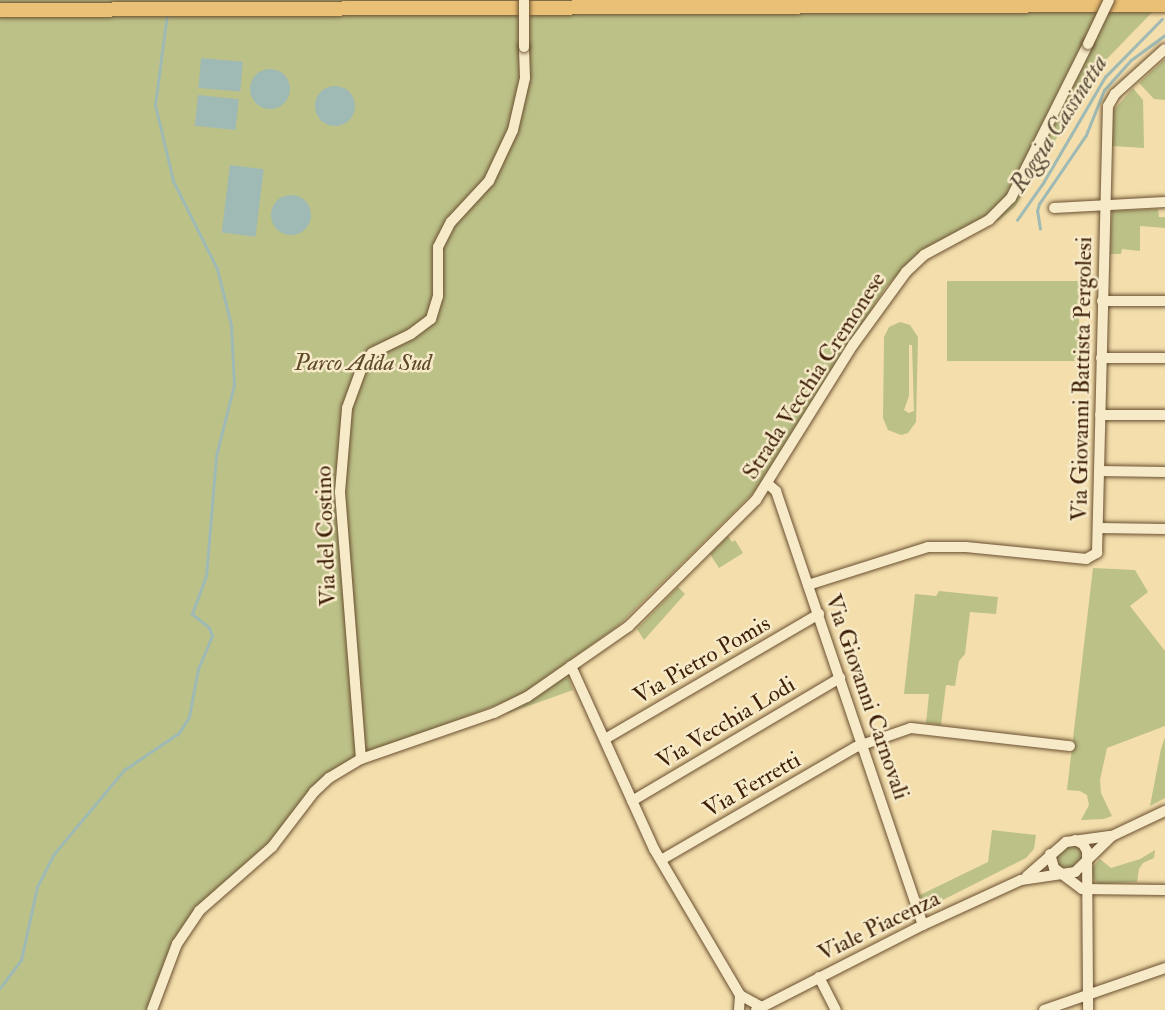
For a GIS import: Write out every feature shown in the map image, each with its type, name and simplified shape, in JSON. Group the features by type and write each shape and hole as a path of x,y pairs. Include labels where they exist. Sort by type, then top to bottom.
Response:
{"highway":[{"path":"0,10 1165,5"}],"street":[{"name":"Via del Costino","path":"362,759 340,492 347,408 358,377 372,353 431,319 438,296 437,263 442,235 489,181 520,105 524,0"},
{"name":"Strada Vecchia Cremonese","path":"152,1010 177,944 199,911 272,847 314,792 329,778 362,759 506,708 571,666 629,626 768,484 853,345 906,272 929,252 989,220 1012,198 1110,0"},
{"name":"Via Giovanni Battista Pergolesi","path":"808,584 928,547 966,547 1086,559 1095,555 1100,471 1108,106 1115,93 1165,49"},
{"path":"1054,208 1105,203 1165,202"},
{"path":"1102,301 1165,301"},
{"path":"1101,358 1165,358"},
{"path":"1100,415 1165,415"},
{"path":"1100,471 1165,472"},
{"name":"Via Giovanni Carnovali","path":"768,484 776,491 923,925"},
{"path":"1098,528 1165,529"},
{"name":"Via Pietro Pomis","path":"604,739 818,614"},
{"path":"571,666 661,860 740,995 759,1008"},
{"name":"Via Vecchia Lodi","path":"632,801 840,678"},
{"name":"Via Ferretti","path":"661,860 863,745 911,728 1070,746"},
{"path":"1061,874 1075,872 1086,863 1099,845 1112,836 1165,811"},
{"path":"1112,836 1075,840 1059,845 1049,854 1051,864 1082,889 1165,890"},
{"path":"1075,840 1086,847 1088,1010"},
{"name":"Viale Piacenza","path":"1021,880 1049,854"},
{"name":"Viale Piacenza","path":"759,1008 923,925 1021,880 1061,874"},
{"path":"1044,1010 1165,968"},
{"path":"819,977 835,1010"},
{"path":"739,1010 740,995"}],"green space":[{"name":"Parco Adda Sud","path":"0,0 1164,0 1101,65 1015,207 999,220 935,243 915,256 886,287 755,491 618,626 518,697 369,753 339,768 288,818 269,842 198,906 149,1010 0,1010"},
{"path":"1165,59 1165,100 1154,99 1139,83"},
{"path":"1133,88 1143,100 1144,148 1112,146 1113,111"},
{"path":"1158,209 1159,217 1165,217 1165,228 1140,226 1140,251 1122,249 1121,254 1110,254 1112,211"},
{"path":"947,281 1079,281 1079,361 947,361"},
{"path":"900,322 910,325 918,337 916,422 908,433 901,435 888,430 883,418 884,337 889,327","holes":["909,345 912,345 914,411 909,413 904,410 909,396"]},
{"path":"728,536 732,542 735,540 743,553 719,568 710,554"},
{"path":"1093,568 1135,570 1148,592 1130,606 1165,651 1165,726 1107,748 1100,780 1101,793 1112,816 1081,820 1089,805 1087,795 1080,791 1067,790"},
{"path":"678,587 685,594 644,640 637,629"},
{"path":"939,591 998,597 996,614 970,612 965,654 959,661 955,686 946,685 941,725 926,723 929,694 904,694 915,594 936,596"},
{"path":"564,677 569,679 573,690 503,715"},
{"path":"1165,737 1165,798 1150,806 1161,749"},
{"path":"992,830 1036,835 1034,849 1026,858 925,909 920,895 988,862"},
{"path":"1075,845 1082,849 1083,857 1074,868 1059,867 1055,856 1066,847"},
{"path":"1155,850 1154,858 1143,863 1139,869 1137,882 1099,884 1092,878 1092,868 1100,859 1111,868 1140,859"}],"water":[{"path":"201,58 243,62 240,92 198,88"},
{"path":"270,69 284,75 290,89 284,103 270,109 256,103 250,89 256,75"},
{"path":"335,86 349,92 355,106 349,120 335,126 321,120 315,106 321,92"},
{"path":"198,95 239,99 236,130 195,126"},
{"path":"230,165 264,169 255,237 222,232"},
{"path":"291,195 305,201 311,215 305,229 291,235 277,229 271,215 277,201"}],"waterway":[{"path":"0,988 21,960 37,887 53,855 124,770 179,733 189,717 198,669 212,636 209,628 192,614 206,576 216,456 234,385 231,325 217,269 173,181 155,105 167,14"},
{"name":"Roggia Cassinetta","path":"1017,220 1043,183 1105,77 1162,19"},
{"path":"1040,229 1037,211 1039,204 1086,135 1104,90 1131,60 1165,35"}]}
